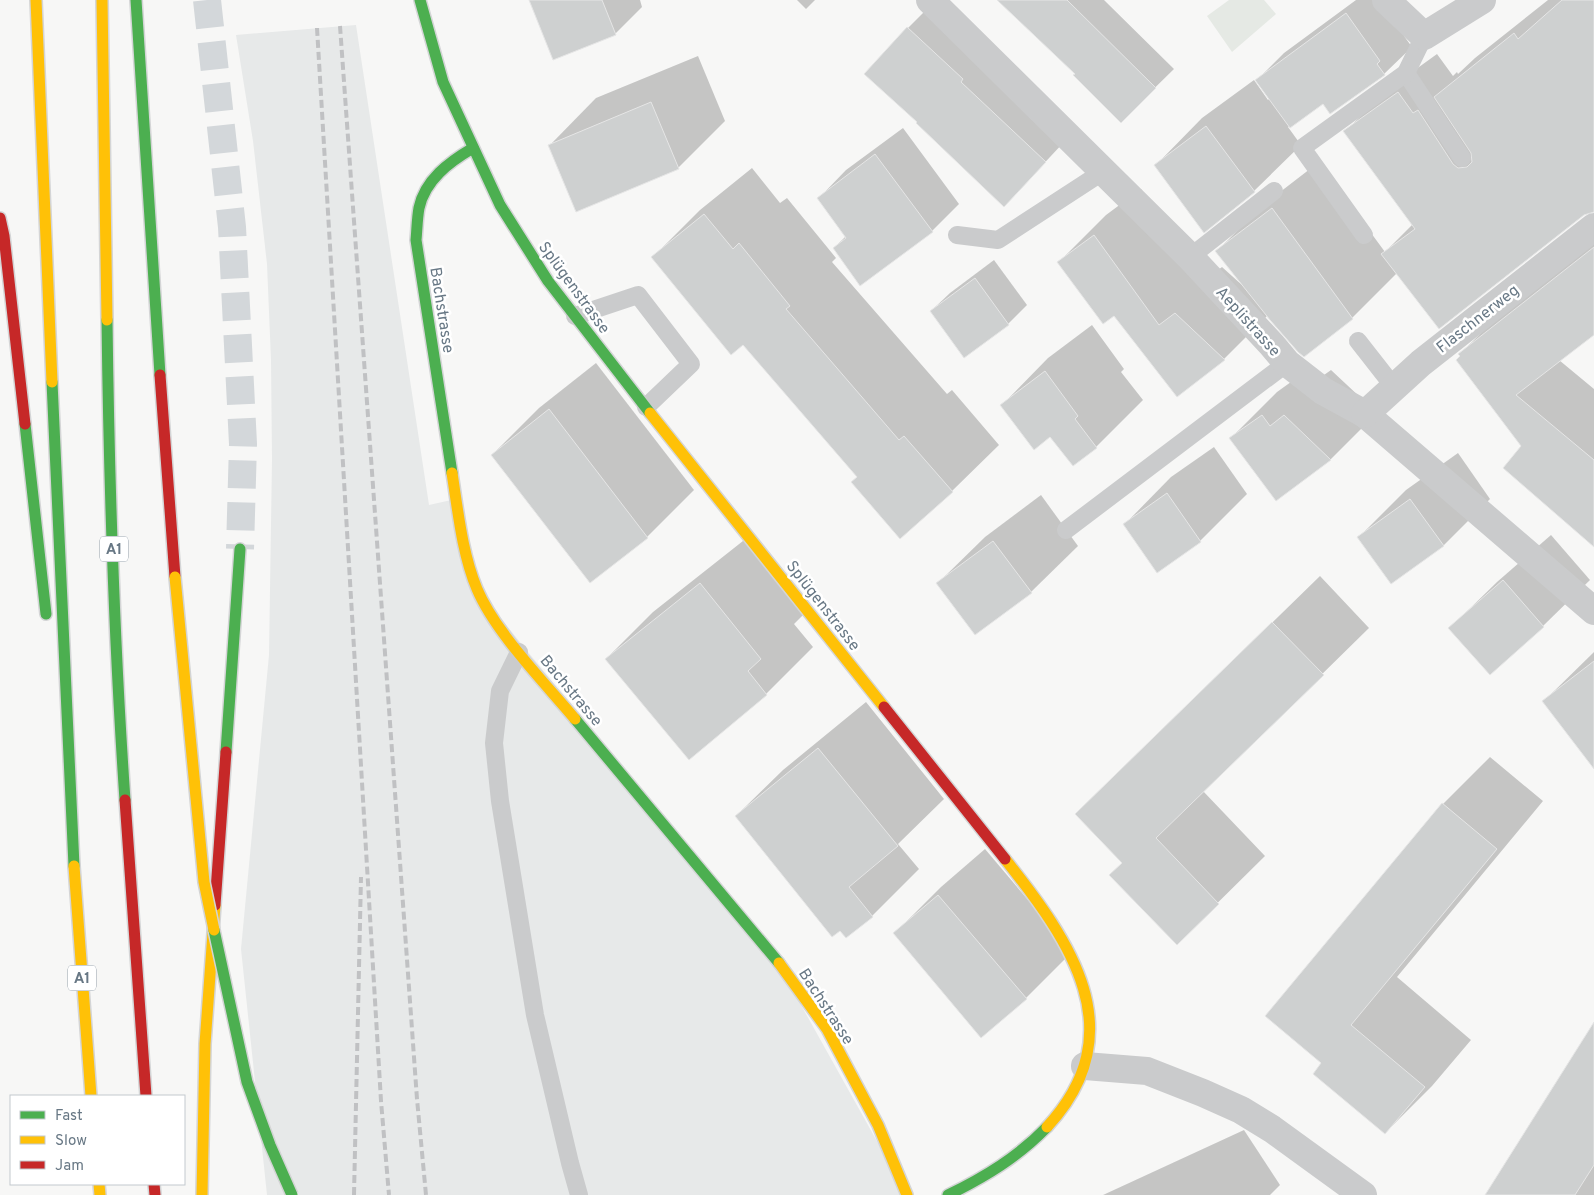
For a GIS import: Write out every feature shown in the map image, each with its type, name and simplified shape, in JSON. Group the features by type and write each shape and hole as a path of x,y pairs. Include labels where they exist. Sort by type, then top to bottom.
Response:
{"main road":[{"name":"A1","path":"36,0 73,860 91,1095"},
{"name":"A1","path":"102,0 108,412 120,727 146,1095"},
{"path":"136,0 153,274 176,577 204,882 247,1082 270,1146 292,1195"},
{"name":"Splügenstrasse","path":"420,0 443,82 472,148 500,205 548,280 646,407 1020,878 1064,941 1085,989 1090,1014 1090,1041 1085,1066 1067,1102 1028,1146 1007,1164 984,1178 948,1195"},
{"name":"Bachstrasse","path":"472,148 442,168 426,190 419,206 416,240 456,499 467,557 477,589 493,619 519,652 772,953 827,1029 878,1124 907,1195"},
{"path":"0,218 4,236 47,622"},
{"path":"202,1195 205,1044 240,549"},
{"name":"A1","path":"54,691 73,860"}],"street":[{"name":"Aeplistrasse","path":"930,0 1190,257 1287,363 1323,391 1365,414 1594,611"},
{"path":"1386,0 1424,36 1482,0"},
{"name":"Flaschnerweg","path":"1365,414 1420,363 1594,227"},
{"path":"1085,1066 1147,1071 1241,1110 1280,1135 1363,1195"}],"lane":[{"path":"1364,235 1302,148 1406,73 1424,36"},
{"path":"1406,73 1462,158"},
{"path":"957,235 998,240 1104,171"},
{"path":"1190,257 1274,191"},
{"path":"575,316 638,295 691,364 646,407"},
{"path":"1358,341 1394,387"},
{"path":"1066,530 1287,363"},
{"path":"519,652 500,691 494,743 500,801 535,1015 579,1195"}],"shaded area":[{"path":"1229,0 1264,0 1276,14 1232,52 1207,16"},
{"path":"356,25 429,505 456,499 477,589 772,953 907,1195 267,1195 241,949 269,655 272,459 271,360 267,264 253,141 236,35"}],"building":[{"path":"529,0 602,0 616,35 553,60"},
{"path":"997,0 1067,0 1156,88 1121,123 1073,75 1075,74"},
{"path":"1562,0 1594,0 1594,212 1584,215 1439,329 1381,254 1415,229 1343,131 1398,92 1413,113 1418,110 1453,164 1458,168 1467,167 1472,162 1471,153 1434,97 1514,33 1518,39"},
{"path":"1346,13 1380,61 1377,64 1385,75 1330,114 1323,104 1290,128 1255,80"},
{"path":"907,27 963,79 961,82 1046,162 1004,207 917,122 864,74"},
{"path":"651,102 679,169 576,212 548,145"},
{"path":"1206,126 1255,192 1204,233 1154,165"},
{"path":"875,154 933,232 860,286 833,248 846,238 817,198"},
{"path":"1272,208 1353,319 1304,357 1270,320 1215,251"},
{"path":"704,214 733,249 739,243 790,306 786,309 899,440 904,436 953,492 900,539 851,482 857,477 743,345 731,355 651,257"},
{"path":"1094,235 1159,325 1175,313 1225,360 1177,397 1114,316 1103,324 1057,262"},
{"path":"1594,247 1594,335 1516,395 1594,460 1594,547 1503,468 1521,446 1456,360 1460,356 1458,354"},
{"path":"975,278 1009,325 964,358 930,311"},
{"path":"1045,371 1078,416 1075,419 1097,448 1073,466 1050,437 1034,450 1000,405"},
{"path":"549,409 648,538 590,583 491,455"},
{"path":"1262,415 1270,426 1284,415 1331,460 1276,501 1229,438"},
{"path":"1167,493 1201,542 1157,573 1123,524"},
{"path":"1410,499 1444,546 1391,584 1357,537"},
{"path":"993,541 1032,593 975,635 936,583"},
{"path":"1503,580 1544,627 1490,675 1448,628"},
{"path":"700,583 761,659 748,671 767,695 689,760 605,659"},
{"path":"1272,622 1324,675 1156,838 1219,904 1177,945 1109,875 1122,863 1075,814"},
{"path":"1594,661 1594,769 1542,701"},
{"path":"818,748 898,846 849,887 873,917 846,938 840,931 832,937 735,816"},
{"path":"1442,803 1497,849 1351,1025 1425,1087 1385,1134 1313,1074 1321,1063 1265,1016"},
{"path":"938,895 1027,999 981,1038 893,933"},
{"path":"1594,1022 1594,1165 1575,1195 1485,1195"}],"tunnel":[{"path":"207,0 232,227 243,444 240,549"}],"railway":[{"path":"340,26 417,1099 426,1195"},
{"path":"317,28 381,1101 389,1195"},
{"path":"354,1195 361,877"}],"traffic: fast":[{"path":"136,0 160,375"},
{"path":"420,0 443,82 500,205 548,281 650,413"},
{"path":"452,473 416,240 417,220 422,198 432,180 455,159 473,148"},
{"path":"107,320 113,560 125,800"},
{"path":"52,382 74,866"},
{"path":"25,424 46,614"},
{"path":"226,752 240,549"},
{"path":"575,719 779,963"},
{"path":"214,930 247,1082 270,1145 292,1195"},
{"path":"948,1195 1001,1166 1047,1127"}],"traffic: slow":[{"path":"36,0 52,382"},
{"path":"102,0 107,320"},
{"path":"650,413 884,707"},
{"path":"452,473 461,532 477,589 485,605 508,639 575,719"},
{"path":"175,577 204,882 214,930"},
{"path":"1005,859 1051,922 1070,955 1083,988 1090,1022 1087,1057 1073,1092 1047,1127"},
{"path":"74,866 91,1095"},
{"path":"202,1195 205,1044 215,905"},
{"path":"779,963 827,1029 878,1125 907,1195"},
{"path":"99,1185 100,1195"}],"traffic: jam":[{"path":"0,218 4,236 25,424"},
{"path":"160,375 175,577"},
{"path":"884,707 1005,859"},
{"path":"215,905 226,752"},
{"path":"125,800 146,1095"},
{"path":"154,1185 155,1195"}]}
